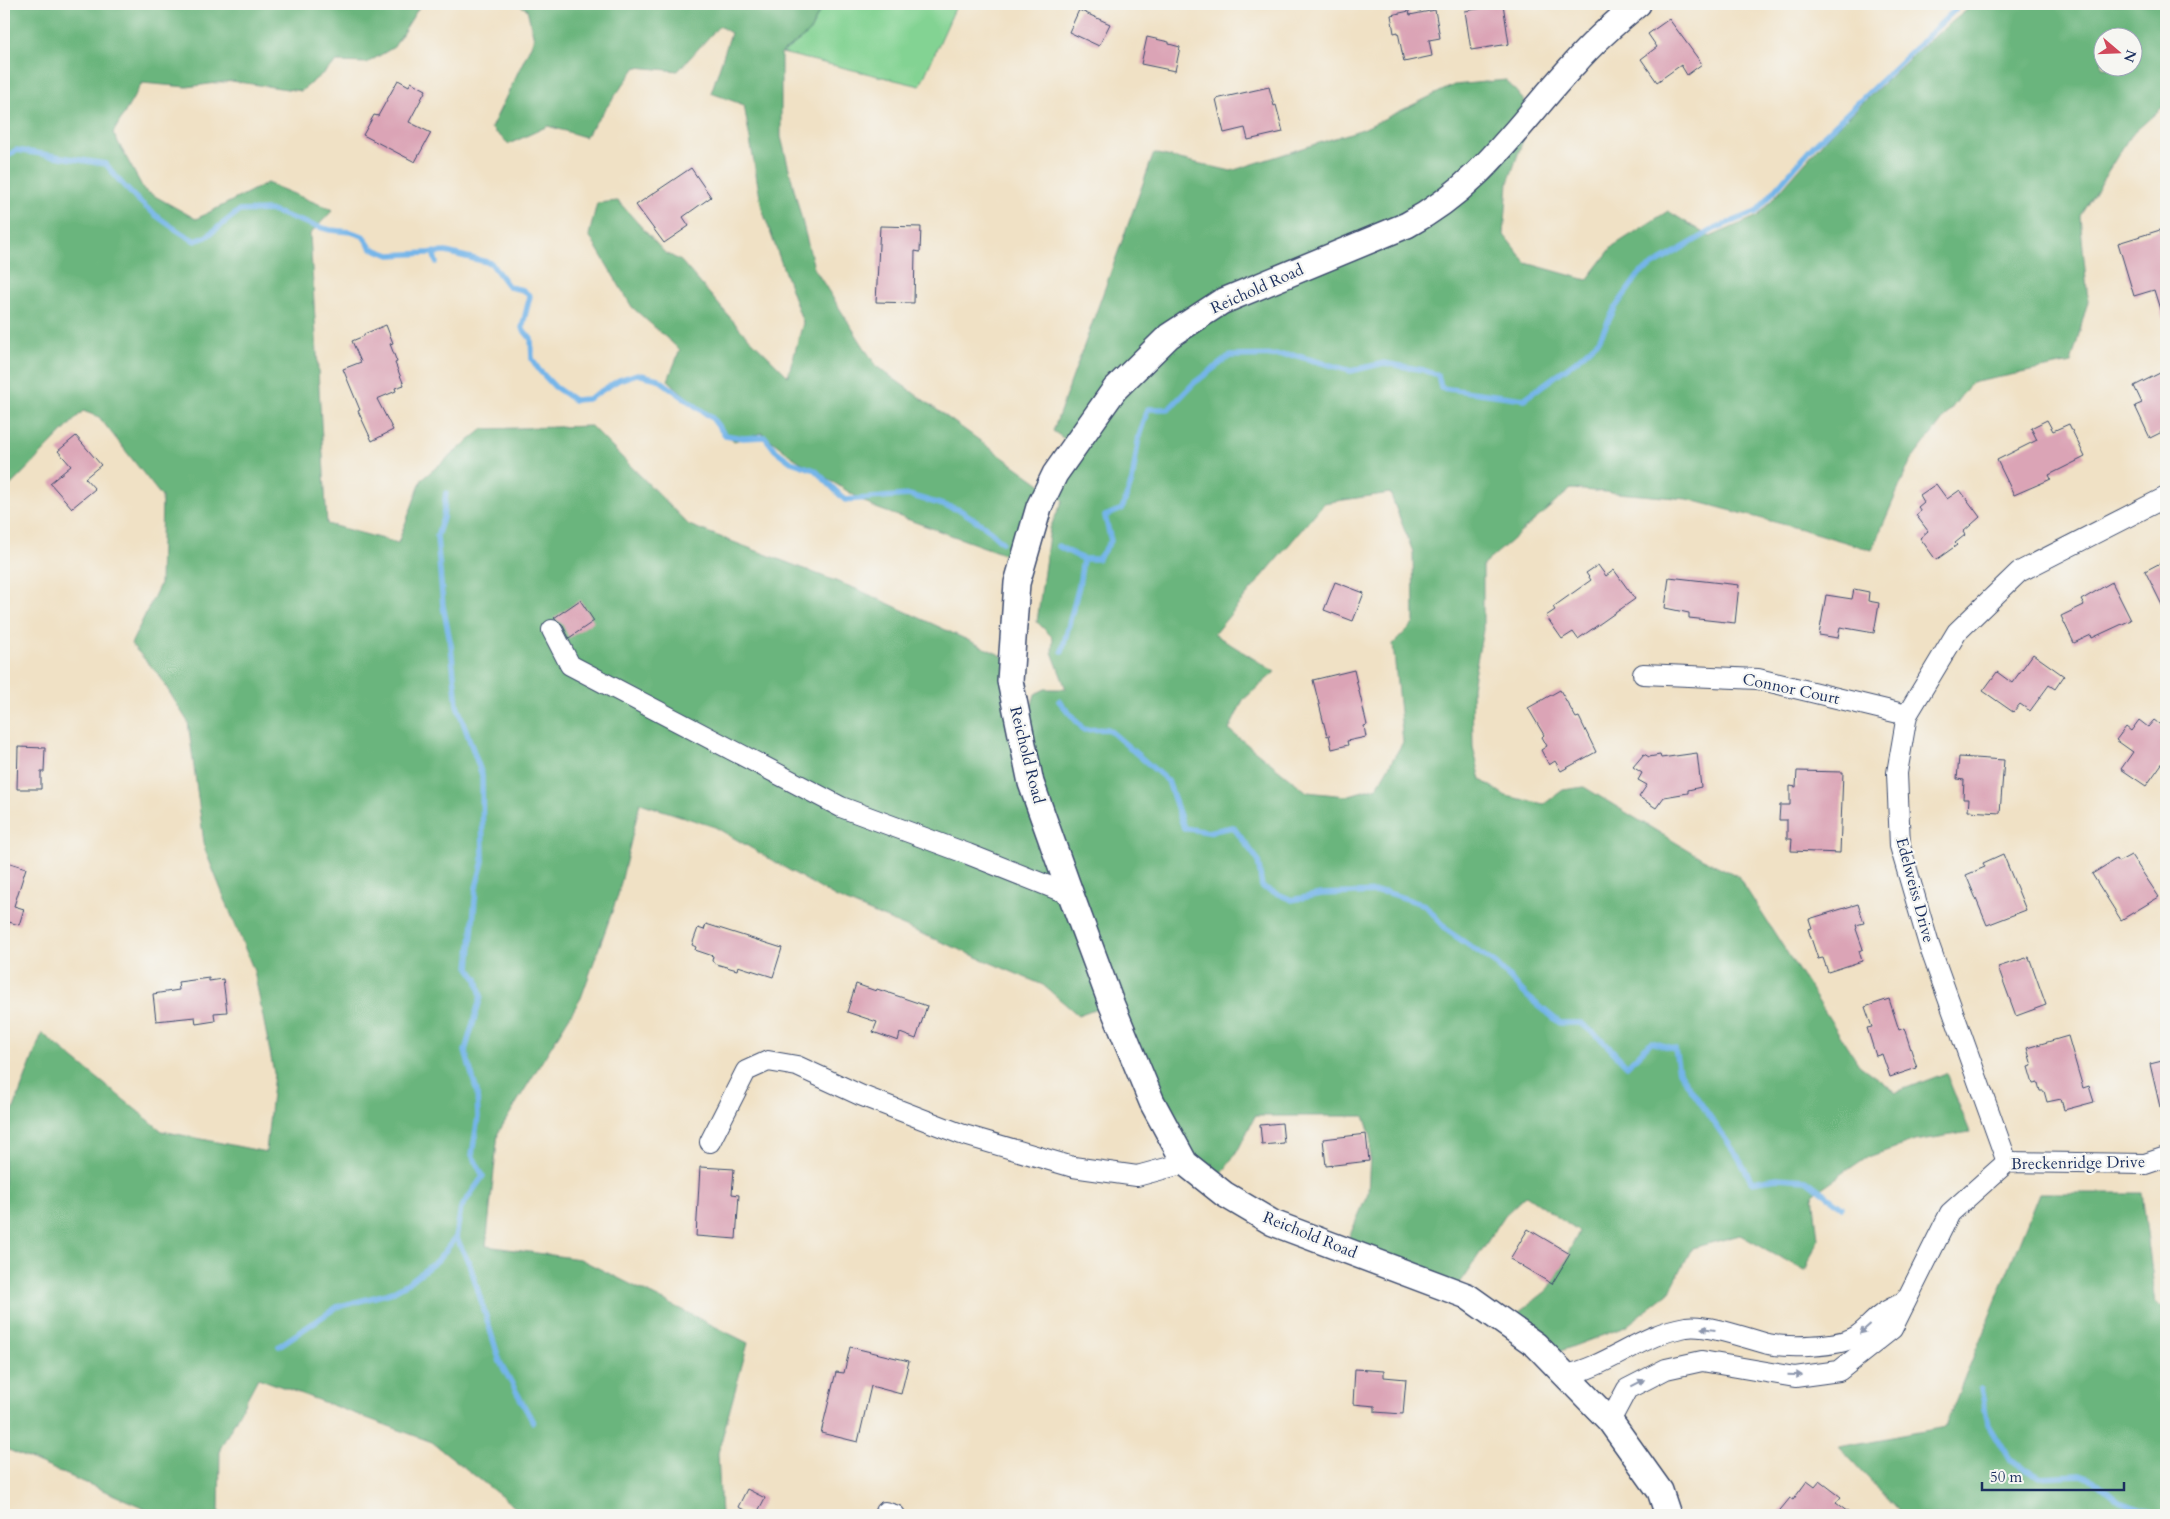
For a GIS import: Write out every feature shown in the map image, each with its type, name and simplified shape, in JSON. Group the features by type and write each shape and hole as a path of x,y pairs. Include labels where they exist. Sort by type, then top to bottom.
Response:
{"street":[{"name":"Reichold Road","path":"1638,4 1574,62 1482,170 1440,205 1407,225 1221,302 1169,336 1115,389 1055,474 1039,507 1017,583 1010,681 1031,783 1071,895 1111,1003 1152,1102 1185,1164 1224,1194 1273,1223 1467,1296 1536,1346 1610,1421 1660,1491 1668,1515"},
{"name":"Edelweiss Drive","path":"2007,1162 1929,945 1900,846 1897,773 1907,715 1957,632 2019,572 2166,497"},
{"path":"552,630 570,665 841,807 1071,895"},
{"name":"Connor Court","path":"1643,674 1758,679 1907,715"},
{"path":"710,1142 746,1071 768,1061 797,1066 860,1095 961,1134 1073,1167 1137,1176 1185,1164"},
{"name":"Breckenridge Drive","path":"1610,1421 1627,1389 1666,1369 1702,1361 1795,1377 1839,1371 1892,1329 1950,1213 2007,1162 2145,1164 2166,1157"},
{"path":"1566,1375 1581,1372 1647,1338 1687,1327 1726,1332 1770,1344 1821,1346 1855,1337 1882,1314 1905,1302"}],"green space":[{"path":"4,4 421,4 394,47 367,63 337,62 301,91 231,81 187,87 142,83 113,133 144,190 196,219 267,183 333,210 310,234 327,524 398,543 422,479 483,429 591,426 689,525 859,590 1011,660 1016,709 1031,708 1035,694 1045,689 1066,689 1052,652 1053,638 1037,622 1050,528 1063,500 1048,490 1023,561 873,507 791,456 762,433 734,441 668,380 680,350 632,307 589,235 597,203 618,201 664,252 681,261 740,329 788,376 803,323 762,209 744,105 711,93 731,33 719,26 678,71 636,67 585,137 548,126 509,144 491,128 534,39 527,9 516,4 823,4 809,33 781,53 781,137 814,268 876,366 1047,489 1075,446 1053,431 1154,153 1231,171 1363,129 1454,85 1506,80 1533,111 1508,183 1504,235 1526,263 1587,280 1613,246 1668,211 1710,237 1758,216 1828,136 1926,43 1974,4 2166,4 2166,104 2130,136 2080,216 2088,301 2071,363 1971,383 1910,462 1872,550 1687,499 1571,489 1483,565 1483,630 1472,686 1473,747 1481,780 1506,796 1544,804 1563,790 1584,787 1703,859 1738,876 1859,1065 1896,1092 1946,1073 1970,1132 1915,1141 1865,1158 1813,1194 1818,1239 1805,1271 1740,1235 1692,1248 1669,1293 1625,1327 1547,1356 1505,1323 1549,1289 1579,1232 1526,1195 1505,1215 1455,1291 1344,1249 1368,1193 1371,1136 1364,1116 1255,1116 1239,1148 1214,1186 1185,1163 1111,1003 1078,1015 1043,985 835,897 715,827 640,803 618,895 581,998 498,1133 486,1246 580,1259 748,1343 718,1453 721,1515 525,1515 432,1442 258,1378 220,1449 219,1515 161,1515 4,1448 4,1135 42,1033 162,1131 266,1152 274,1073 254,971 205,850 188,722 158,674 131,644 160,584 162,497 99,417 83,411 11,485 4,484","holes":["1390,493 1413,552 1414,623 1393,644 1403,742 1377,787 1346,796 1307,792 1229,730 1243,700 1275,672 1214,634 1324,503"]},
{"path":"823,4 957,4 920,86 782,53 809,33"},
{"path":"2039,1193 2142,1193 2156,1304 2166,1309 2166,1515 1899,1515 1898,1510 1839,1447 1945,1427"}],"building":[{"path":"1482,4 1503,4 1509,44 1471,50 1465,11 1483,8"},
{"path":"1079,10 1110,24 1099,46 1069,32"},
{"path":"1435,10 1440,38 1429,40 1432,56 1404,62 1398,32 1394,33 1391,15 1409,11 1410,15"},
{"path":"1669,19 1702,64 1687,75 1681,65 1657,82 1641,59 1657,47 1648,34"},
{"path":"1147,37 1169,42 1169,44 1180,47 1175,71 1141,64"},
{"path":"398,80 409,86 411,82 426,90 409,122 431,133 415,162 363,135 374,115 378,116"},
{"path":"1269,87 1283,132 1248,140 1245,128 1224,133 1216,99"},
{"path":"691,168 711,197 683,217 689,226 664,243 636,205"},
{"path":"880,226 921,227 920,252 915,251 914,303 876,302"},
{"path":"2160,230 2164,243 2166,243 2166,319 2163,319 2154,290 2134,296 2118,243"},
{"path":"386,325 393,343 390,344 397,362 395,363 404,385 395,388 396,391 377,399 393,430 372,441 358,411 360,410 343,369 361,362 352,341"},
{"path":"2166,370 2166,430 2150,438 2135,406 2142,403 2134,386"},
{"path":"2047,420 2053,431 2069,424 2085,457 2049,475 2051,479 2014,495 1997,460 2037,440 2031,428"},
{"path":"76,436 101,465 85,478 95,489 72,508 50,483 71,466 58,451"},
{"path":"1936,484 1947,499 1960,490 1980,517 1963,532 1965,535 1955,543 1957,545 1936,560 1920,538 1928,531 1916,515 1921,511 1918,507 1924,502 1920,495"},
{"path":"2166,560 2166,613 2145,571"},
{"path":"1598,565 1606,576 1614,570 1635,599 1578,639 1573,632 1562,639 1546,616 1555,610 1553,607 1591,580 1586,573"},
{"path":"1669,577 1739,585 1735,623 1689,618 1689,613 1665,608"},
{"path":"1335,582 1364,593 1353,621 1324,610"},
{"path":"2112,582 2131,620 2092,638 2091,635 2074,643 2061,616 2084,605 2081,600"},
{"path":"1854,589 1869,592 1868,601 1879,603 1874,633 1840,627 1838,638 1819,635 1826,595 1852,599"},
{"path":"580,600 594,621 569,638 562,624 554,618"},
{"path":"2033,654 2064,676 2055,689 2049,685 2030,711 2020,704 2013,712 1983,691 1997,672 2012,683"},
{"path":"1354,670 1367,725 1364,726 1366,737 1347,741 1348,745 1332,749 1313,680"},
{"path":"1560,690 1576,718 1579,717 1596,752 1561,771 1555,761 1549,765 1541,750 1547,746 1542,737 1544,735 1528,708"},
{"path":"2139,720 2148,727 2154,720 2166,729 2166,758 2146,786 2121,769 2133,752 2116,740 2126,727 2131,731"},
{"path":"18,747 45,748 44,772 41,772 41,789 17,789"},
{"path":"1697,753 1701,787 1688,790 1688,793 1664,797 1656,808 1639,797 1647,785 1638,780 1642,773 1633,767 1644,754 1649,757 1660,755 1661,758"},
{"path":"1959,757 2004,760 2000,813 1968,811 1969,799 1963,799 1964,780 1957,779"},
{"path":"1797,771 1843,772 1840,853 1791,851 1792,839 1787,839 1787,820 1779,820 1780,805 1790,805 1790,786 1796,787"},
{"path":"2003,854 2026,910 1987,925 1966,875 1985,867 1983,863"},
{"path":"2131,855 2159,897 2121,920 2092,874 2116,859 2118,862"},
{"path":"4,861 26,868 14,906 24,909 19,925 9,922 7,929 4,929"},
{"path":"1858,904 1864,923 1856,925 1863,949 1859,951 1862,961 1828,972 1823,958 1818,959 1808,929 1812,928 1809,919"},
{"path":"706,924 782,948 773,977 738,966 737,970 716,964 712,961 713,956 695,950 696,947 692,945 698,928 704,930"},
{"path":"2029,957 2046,1005 2016,1016 1998,967"},
{"path":"209,978 209,981 223,979 227,1012 214,1013 215,1021 196,1024 195,1017 156,1021 153,994 179,990 178,982"},
{"path":"856,984 927,1006 916,1039 900,1033 898,1041 873,1032 877,1022 847,1012"},
{"path":"1889,999 1899,1030 1904,1028 1917,1068 1890,1077 1882,1054 1876,1056 1867,1028 1872,1027 1865,1007"},
{"path":"2068,1036 2083,1088 2089,1086 2094,1102 2064,1110 2061,1099 2047,1102 2044,1091 2040,1091 2038,1083 2033,1084 2028,1067 2032,1066 2027,1048"},
{"path":"2166,1060 2166,1106 2160,1107 2150,1064"},
{"path":"1282,1123 1284,1143 1262,1145 1260,1125"},
{"path":"1366,1134 1369,1161 1326,1166 1323,1139"},
{"path":"700,1167 734,1169 732,1194 739,1195 736,1239 696,1236"},
{"path":"1528,1229 1570,1254 1552,1284 1510,1259"},
{"path":"850,1347 909,1361 901,1394 871,1386 858,1442 821,1433 836,1372 844,1373"},
{"path":"1355,1369 1384,1371 1384,1377 1406,1379 1403,1414 1375,1412 1375,1406 1353,1404"},
{"path":"1807,1481 1815,1487 1820,1481 1841,1497 1836,1503 1852,1515 1776,1515 1790,1498 1793,1500"},
{"path":"747,1489 765,1498 756,1515 738,1507"}],"waterway":[{"path":"1058,546 1083,559 1098,559 1111,541 1105,516 1122,509 1132,481 1139,436 1148,409 1169,409 1194,383 1230,356 1294,355 1351,371 1384,363 1423,370 1438,375 1441,388 1524,399 1576,361 1599,340 1615,308 1640,273 1716,228 1756,212 1814,145 1961,4"},
{"path":"4,159 16,150 106,164 135,198 157,217 195,241 206,237 239,211 269,210 315,226 363,236 371,248 390,255 446,252 491,263 509,287 523,290 530,296 522,328 531,339 532,359 539,370 555,387 574,400 588,399 619,380 637,374 658,379 712,418 725,435 743,438 765,437 775,450 791,462 815,470 845,500 909,495 960,510 986,527 1002,542"},
{"path":"433,252 436,262"},
{"path":"279,1346 337,1307 390,1293 408,1283 438,1260 456,1237 461,1208 483,1176 472,1155 478,1117 477,1092 465,1051 481,996 477,979 469,968 476,888 483,861 482,775 457,705 451,645 443,606 437,536 443,518 446,493"},
{"path":"1062,651 1079,586 1083,559"},
{"path":"1059,701 1084,730 1108,729 1168,781 1184,828 1208,832 1233,827 1258,860 1262,887 1292,900 1321,894 1386,892 1425,905 1448,931 1496,964 1528,997 1560,1023 1581,1023 1602,1040 1627,1066 1651,1042 1675,1049 1679,1072 1738,1157 1752,1182 1777,1178 1806,1180 1842,1207"},
{"path":"456,1237 470,1265 500,1362 533,1422"},
{"path":"1981,1388 1988,1424 2009,1459 2040,1477 2080,1475 2094,1480 2119,1501 2161,1515"}]}
